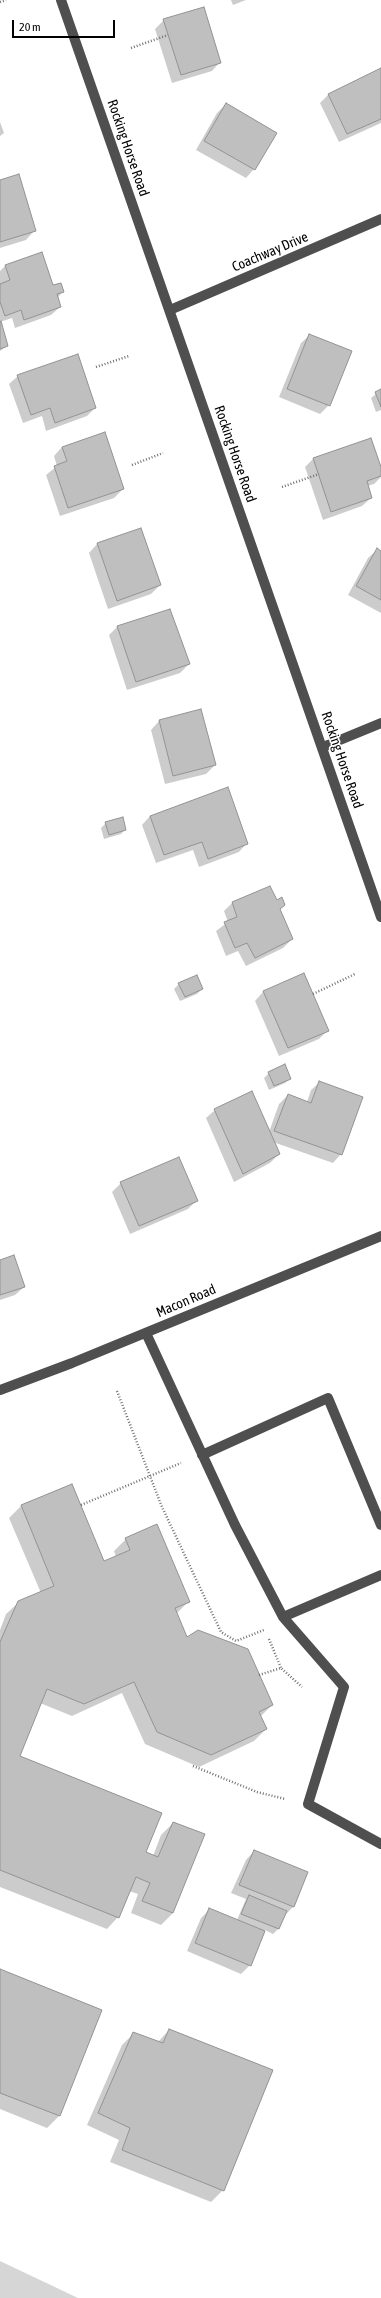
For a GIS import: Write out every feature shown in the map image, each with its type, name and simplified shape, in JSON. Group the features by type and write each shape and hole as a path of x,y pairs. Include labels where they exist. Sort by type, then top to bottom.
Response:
{"street":[{"name":"Rocking Horse Road","path":"61,0 381,917"},
{"name":"Coachway Drive","path":"170,310 381,219"},
{"path":"322,747 381,722"},
{"name":"Macon Road","path":"0,1390 146,1333 381,1236"},
{"path":"146,1333 235,1525 283,1617 344,1687 308,1804 381,1844"},
{"path":"202,1455 328,1398 381,1525"},
{"path":"283,1617 381,1575"}],"path":[{"path":"0,2 6,0"},
{"path":"131,48 168,35"},
{"path":"96,367 129,356"},
{"path":"132,465 162,453"},
{"path":"282,487 319,474"},
{"path":"313,994 356,974"},
{"path":"117,1391 149,1474 221,1632 236,1641 265,1630 282,1668 302,1687"},
{"path":"81,1505 149,1474 202,1455"},
{"path":"260,1675 282,1668"},
{"path":"193,1766 257,1792 308,1804"}],"shaded area":[{"path":"0,2261 78,2298 0,2298"}],"building":[{"path":"204,7 221,63 181,75 163,19"},
{"path":"381,68 381,119 347,134 328,94"},
{"path":"226,103 277,133 255,170 204,141"},
{"path":"19,174 36,231 0,242 0,180"},
{"path":"42,252 53,285 61,283 64,292 57,294 61,307 24,320 21,310 5,316 0,302 0,284 10,280 5,265"},
{"path":"1,321 8,346 0,349 0,322"},
{"path":"309,334 352,351 330,406 287,389"},
{"path":"78,354 96,408 55,423 50,408 31,415 17,375"},
{"path":"381,389 381,407 375,392"},
{"path":"105,432 124,489 68,508 54,466 67,461 62,447"},
{"path":"371,438 381,467 381,476 367,481 372,498 331,512 313,458"},
{"path":"141,528 161,585 117,601 97,543"},
{"path":"377,548 381,551 381,600 356,586"},
{"path":"170,609 190,664 136,682 117,626"},
{"path":"201,709 216,765 173,776 159,720"},
{"path":"228,787 248,844 208,859 202,842 164,855 150,816"},
{"path":"123,817 126,830 109,835 105,822"},
{"path":"270,886 277,900 282,897 285,905 280,909 293,939 255,958 247,943 235,948 224,922 237,917 232,902"},
{"path":"304,973 329,1031 288,1048 263,991"},
{"path":"197,975 203,989 185,997 178,983"},
{"path":"285,1064 291,1079 274,1086 268,1072"},
{"path":"319,1081 363,1097 342,1155 274,1131 288,1094 311,1103"},
{"path":"252,1091 280,1154 243,1174 214,1109"},
{"path":"179,1157 198,1201 139,1226 120,1182"},
{"path":"14,1255 25,1287 0,1295 0,1260"},
{"path":"72,1484 104,1561 130,1550 125,1538 157,1524 190,1602 175,1608 187,1637 198,1630 248,1649 273,1705 259,1712 267,1729 211,1755 157,1732 134,1682 84,1704 47,1689 20,1756 162,1813 146,1852 158,1857 173,1822 205,1834 173,1913 142,1901 150,1883 136,1877 119,1918 0,1870 0,1642 18,1601 54,1586 21,1505"},
{"path":"254,1850 308,1872 294,1907 239,1885"},
{"path":"249,1895 287,1911 279,1929 241,1914"},
{"path":"209,1908 265,1931 251,1966 195,1943"},
{"path":"0,1969 102,2010 60,2116 0,2093"},
{"path":"169,2029 273,2070 224,2191 122,2150 130,2128 98,2113 133,2032 163,2043"}]}
